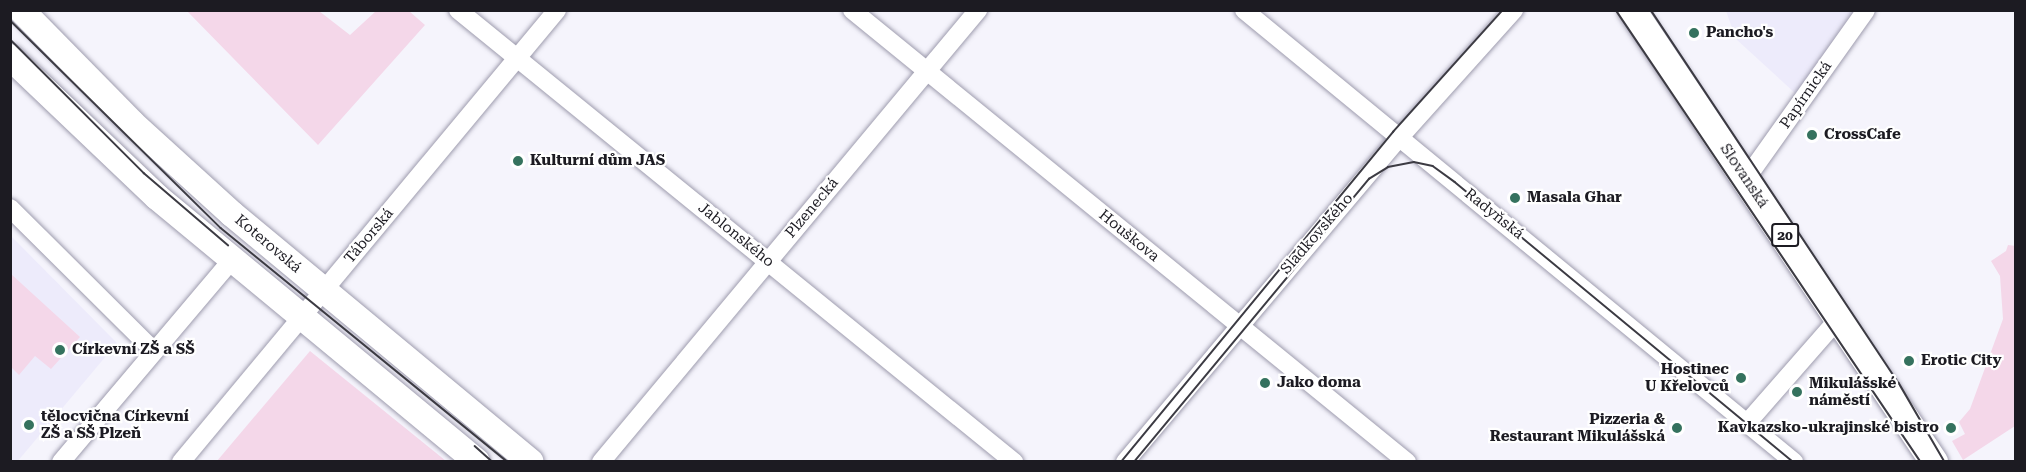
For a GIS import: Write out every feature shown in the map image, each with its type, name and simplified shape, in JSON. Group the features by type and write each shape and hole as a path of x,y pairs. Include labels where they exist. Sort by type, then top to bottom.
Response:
{"main road":[{"name":"Slovanská","path":"1632,10 1840,317 1934,462"}],"street":[{"name":"Koterovská","path":"21,10 132,123 324,291 531,462"},
{"name":"Jablonského","path":"458,10 1014,462"},
{"name":"Táborská","path":"181,462 557,10"},
{"name":"Houškova","path":"852,10 1407,462"},
{"name":"Plzenecká","path":"601,462 978,10"},
{"name":"Radyňská","path":"1244,10 1746,420"},
{"name":"Sladkovského","path":"1125,462 1400,137 1514,10"},
{"name":"Papírnická","path":"1746,179 1866,10"},
{"path":"10,57 116,159 232,260 477,462"},
{"path":"10,208 154,351"},
{"path":"61,462 232,260"},
{"path":"1794,462 1746,420 1840,317"}],"shaded area":[{"path":"187,11 319,11 350,35 376,11 409,11 425,25 318,145"},
{"path":"1726,11 1876,11 1808,105 1736,39"},
{"name":"Církevní ZŠ a SŠ","path":"10,235 117,343 17,462 10,461"},
{"path":"2008,245 2016,246 2015,426 1963,460 1952,441 1965,434 1959,422 1970,409 2003,319 2000,276 1991,261 2006,251"},
{"path":"11,274 80,337 51,369 35,356 19,375 11,367"},
{"path":"310,351 446,461 217,461"}],"tram line":[{"path":"1121,462 1393,132 1503,10"},
{"path":"1616,10 1921,462"},
{"path":"1651,10 1899,383 1945,462"},
{"path":"10,20 221,228 508,462"},
{"path":"10,39 144,173 228,245"},
{"path":"1134,462 1369,179 1388,167 1414,162 1433,166 1455,182 1794,462"},
{"path":"475,446 493,462"}],"place":[{"name":"Pancho's","path":"1694,33"},
{"name":"CrossCafe","path":"1812,135"},
{"name":"Kulturní dům JAS","path":"518,161"},
{"name":"Masala Ghar","path":"1515,198"},
{"name":"Církevní ZŠ a SŠ","path":"60,350"},
{"name":"Erotic City","path":"1909,361"},
{"name":"Hostinec U Křelovců","path":"1741,378"},
{"name":"Jako doma","path":"1265,383"},
{"name":"Mikulášské náměstí","path":"1797,392"},
{"name":"tělocvična Církevní ZŠ a SŠ Plzeň","path":"29,425"},
{"name":"Pizzeria & Restaurant Mikulášská","path":"1677,428"},
{"name":"Kavkazsko-ukrajinské bistro","path":"1951,428"}]}
